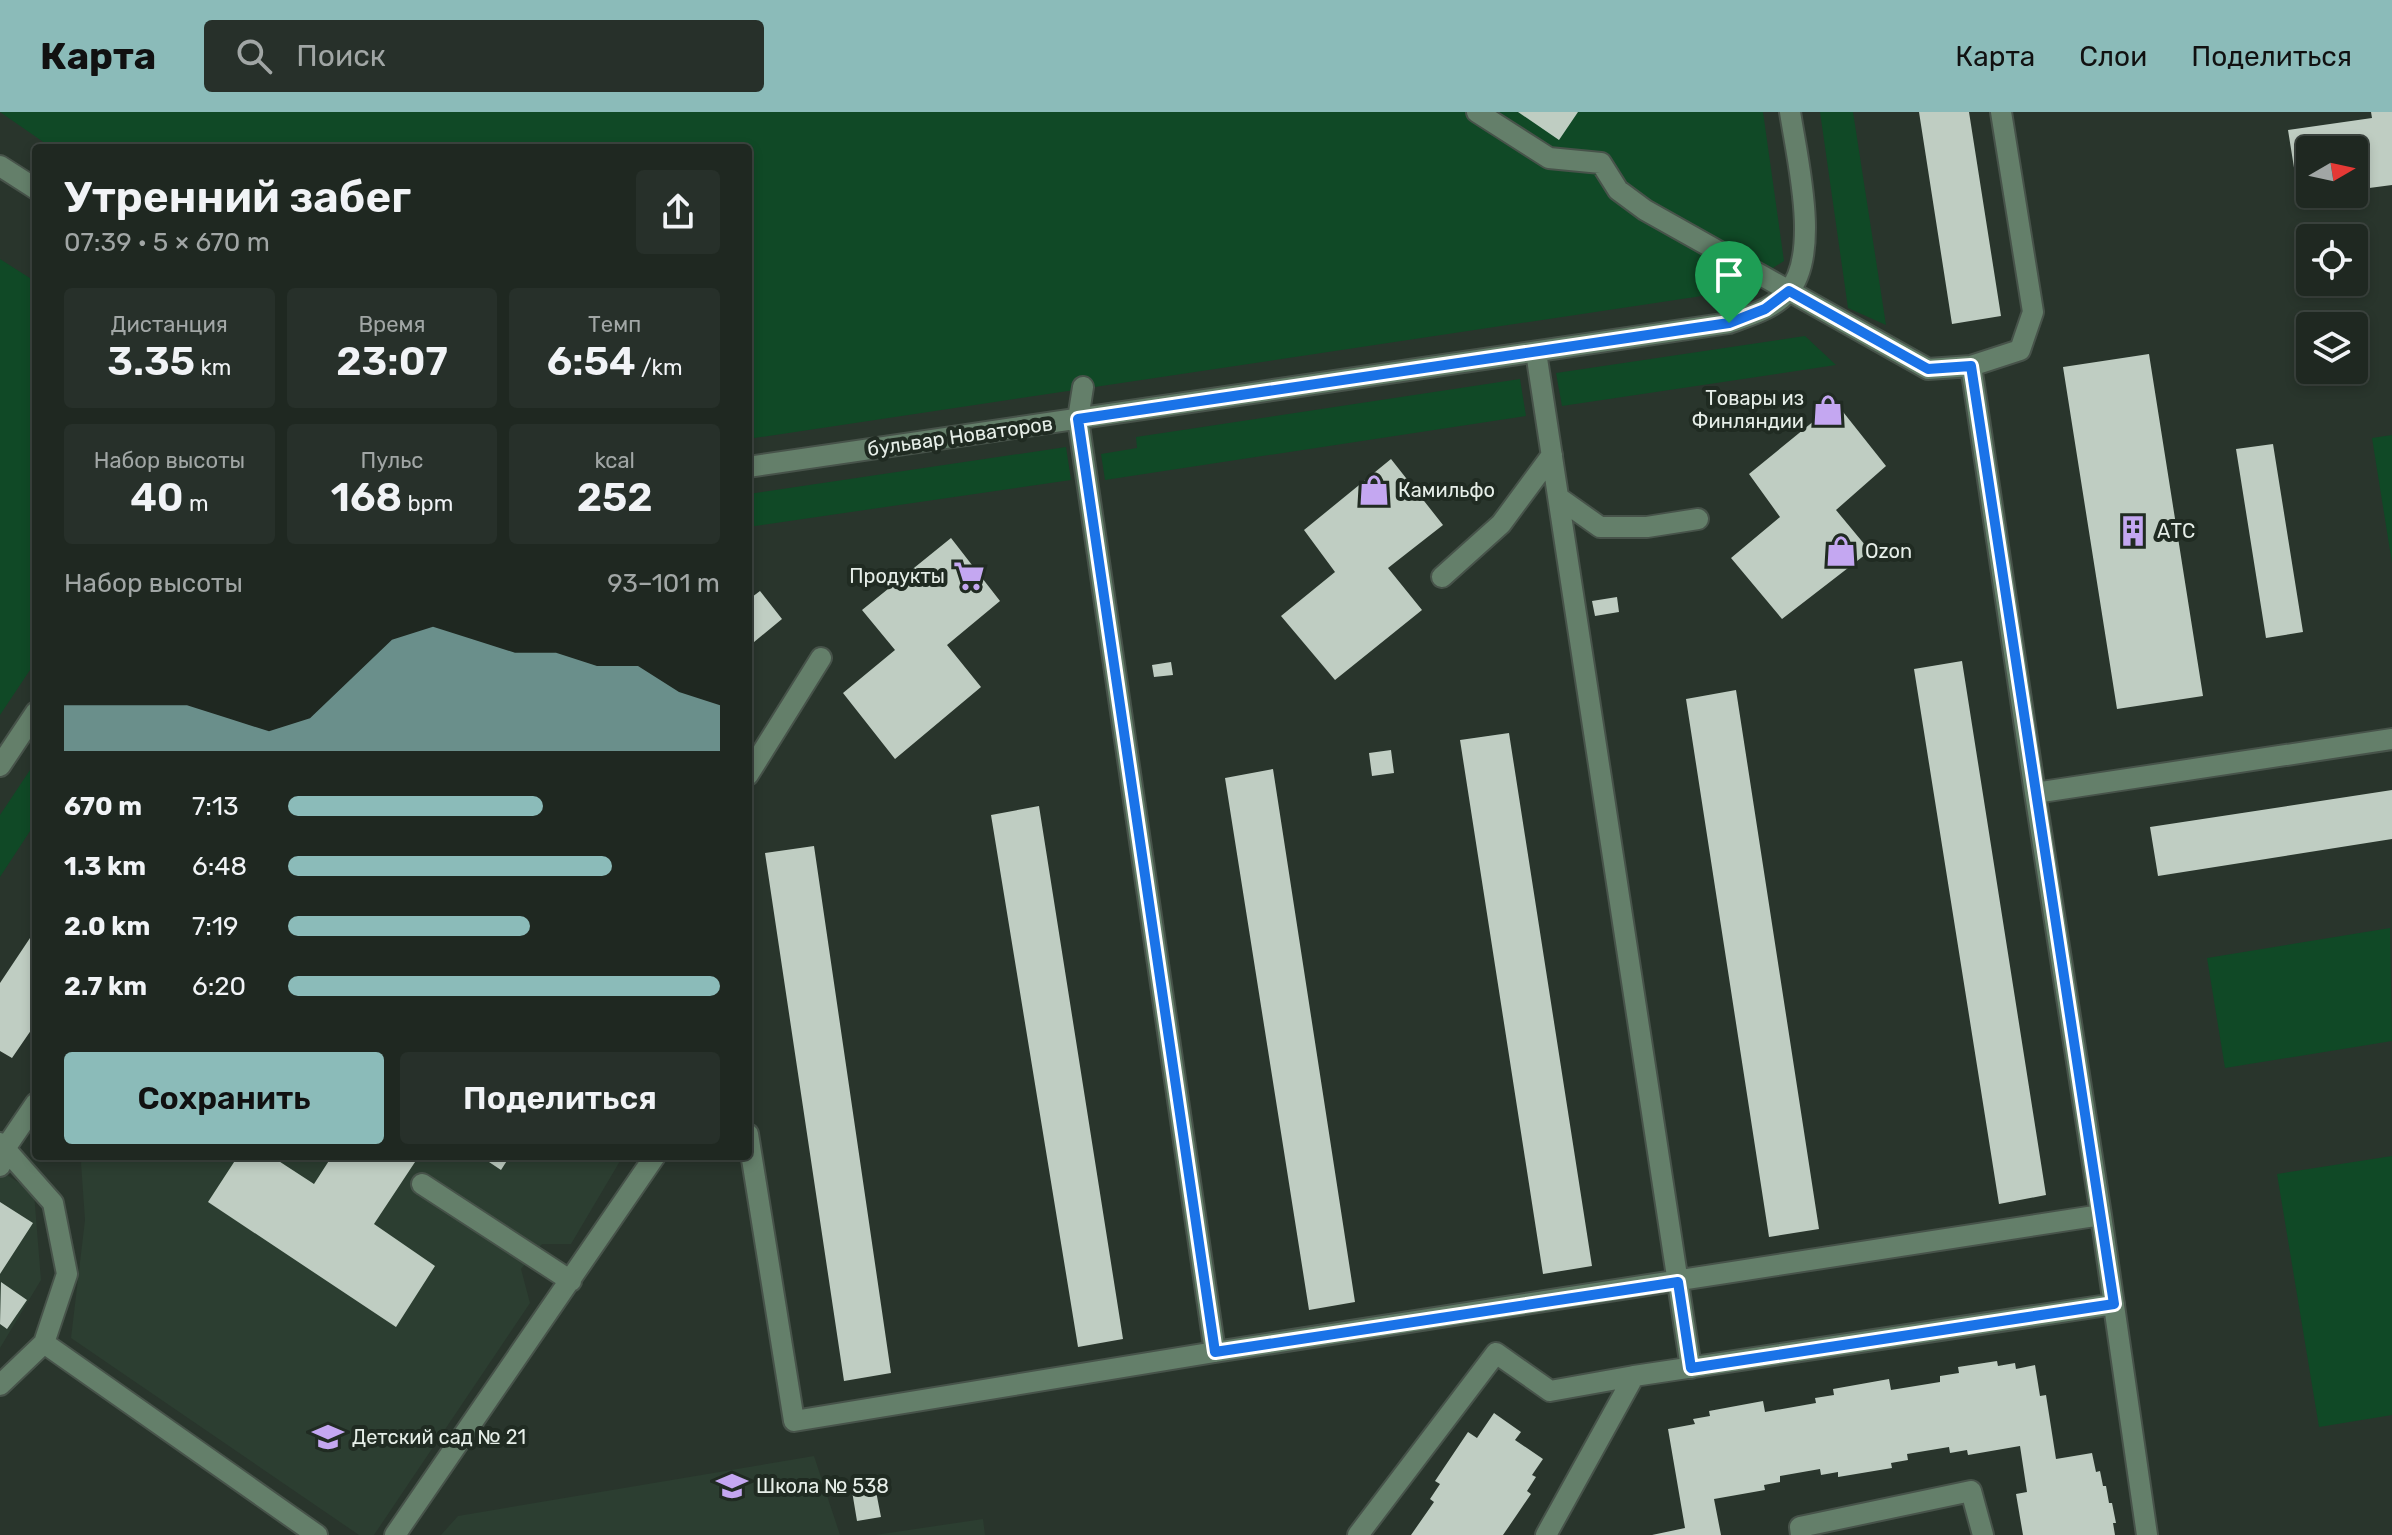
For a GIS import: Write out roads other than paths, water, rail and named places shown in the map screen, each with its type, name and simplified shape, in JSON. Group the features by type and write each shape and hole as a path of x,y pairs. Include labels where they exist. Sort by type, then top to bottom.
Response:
{"street":[{"path":"1477,112 1549,158 1601,163 1618,190 1645,210 1928,369 1971,366 2020,350 2033,312 2001,112"},
{"path":"1789,291 1804,261 1806,225 1790,112"},
{"path":"0,166 32,186"},
{"name":"бульвар Новаторов","path":"752,466 1729,323 1765,309 1789,291"},
{"path":"1536,352 1691,1368"},
{"path":"1971,366 2147,1535"},
{"path":"1083,387 1078,419 1215,1352"},
{"path":"1442,577 1501,524 1552,455"},
{"path":"1559,498 1600,527 1647,527 1698,519"},
{"path":"752,769 821,658"},
{"path":"0,766 32,718"},
{"path":"2035,793 2392,739"},
{"path":"0,1385 44,1343 67,1274 53,1203 2,1152 32,1109"},
{"path":"752,1159 794,1421 1215,1352 2101,1215"},
{"path":"395,1535 652,1160"},
{"path":"422,1184 571,1281"},
{"path":"1358,1535 1496,1353 1550,1391 2114,1304"},
{"path":"44,1343 317,1535"},
{"path":"1546,1535 1634,1376"},
{"path":"1801,1535 1800,1527 1971,1491 1983,1535"}],"place":[{"name":"Товары из Финляндии","path":"1828,410"},
{"name":"Камильфо","path":"1374,490"},
{"name":"АТС","path":"2133,531"},
{"name":"Ozon","path":"1841,551"},
{"name":"Продукты","path":"969,576"},
{"name":"Детский сад № 21","path":"328,1437"},
{"name":"Школа № 538","path":"732,1486"}]}
